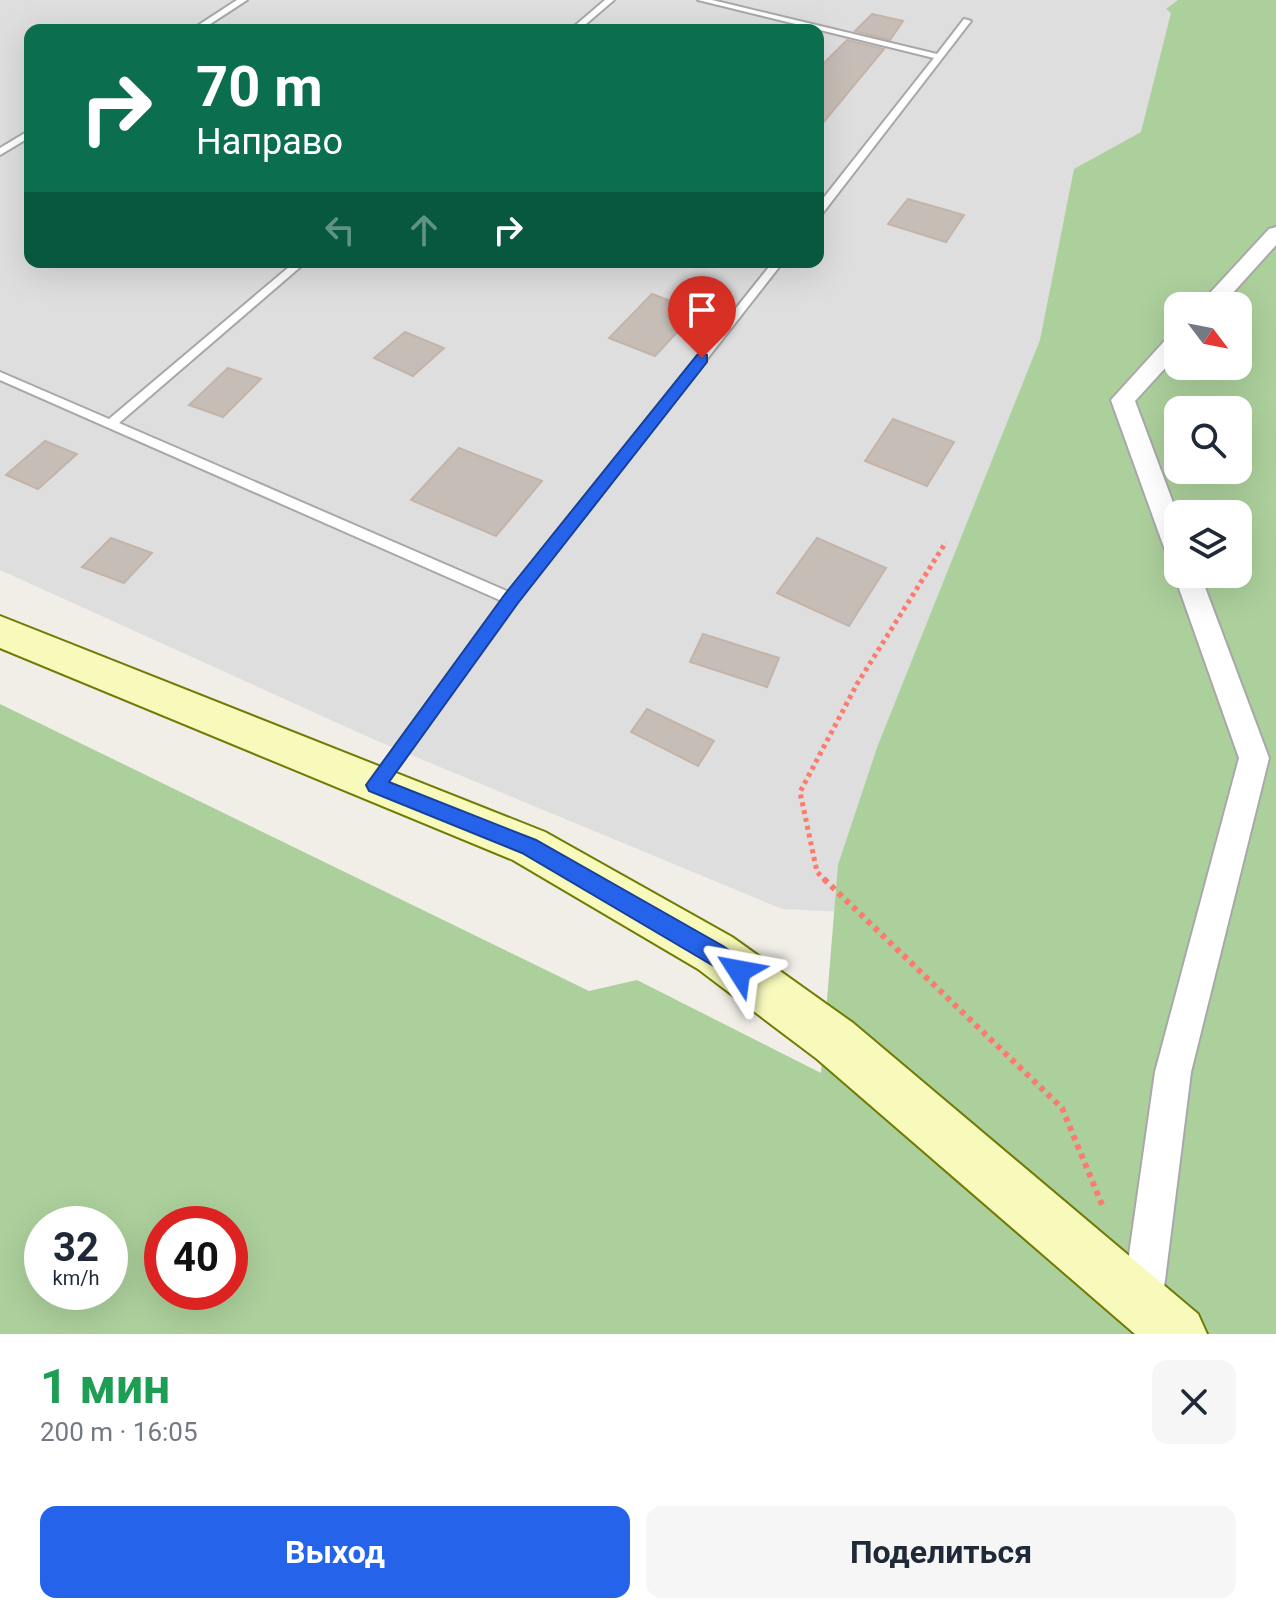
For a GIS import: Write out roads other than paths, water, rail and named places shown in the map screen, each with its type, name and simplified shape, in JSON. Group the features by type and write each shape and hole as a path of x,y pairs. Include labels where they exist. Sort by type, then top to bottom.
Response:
{"street":[{"path":"1222,292 1276,233"},
{"path":"1164,355 1123,400 1164,512"},
{"path":"1142,1304 1173,1072 1254,758 1192,588"},
{"path":"0,631 529,846 715,953 835,1041 1178,1334"}],"lane":[{"path":"205,24 243,0"},
{"path":"581,24 610,0"},
{"path":"702,0 803,24"},
{"path":"824,204 967,21"},
{"path":"824,29 941,57"},
{"path":"0,152 24,137"},
{"path":"110,424 294,268"},
{"path":"376,785 511,599 773,268"},
{"path":"0,376 511,599"}]}
